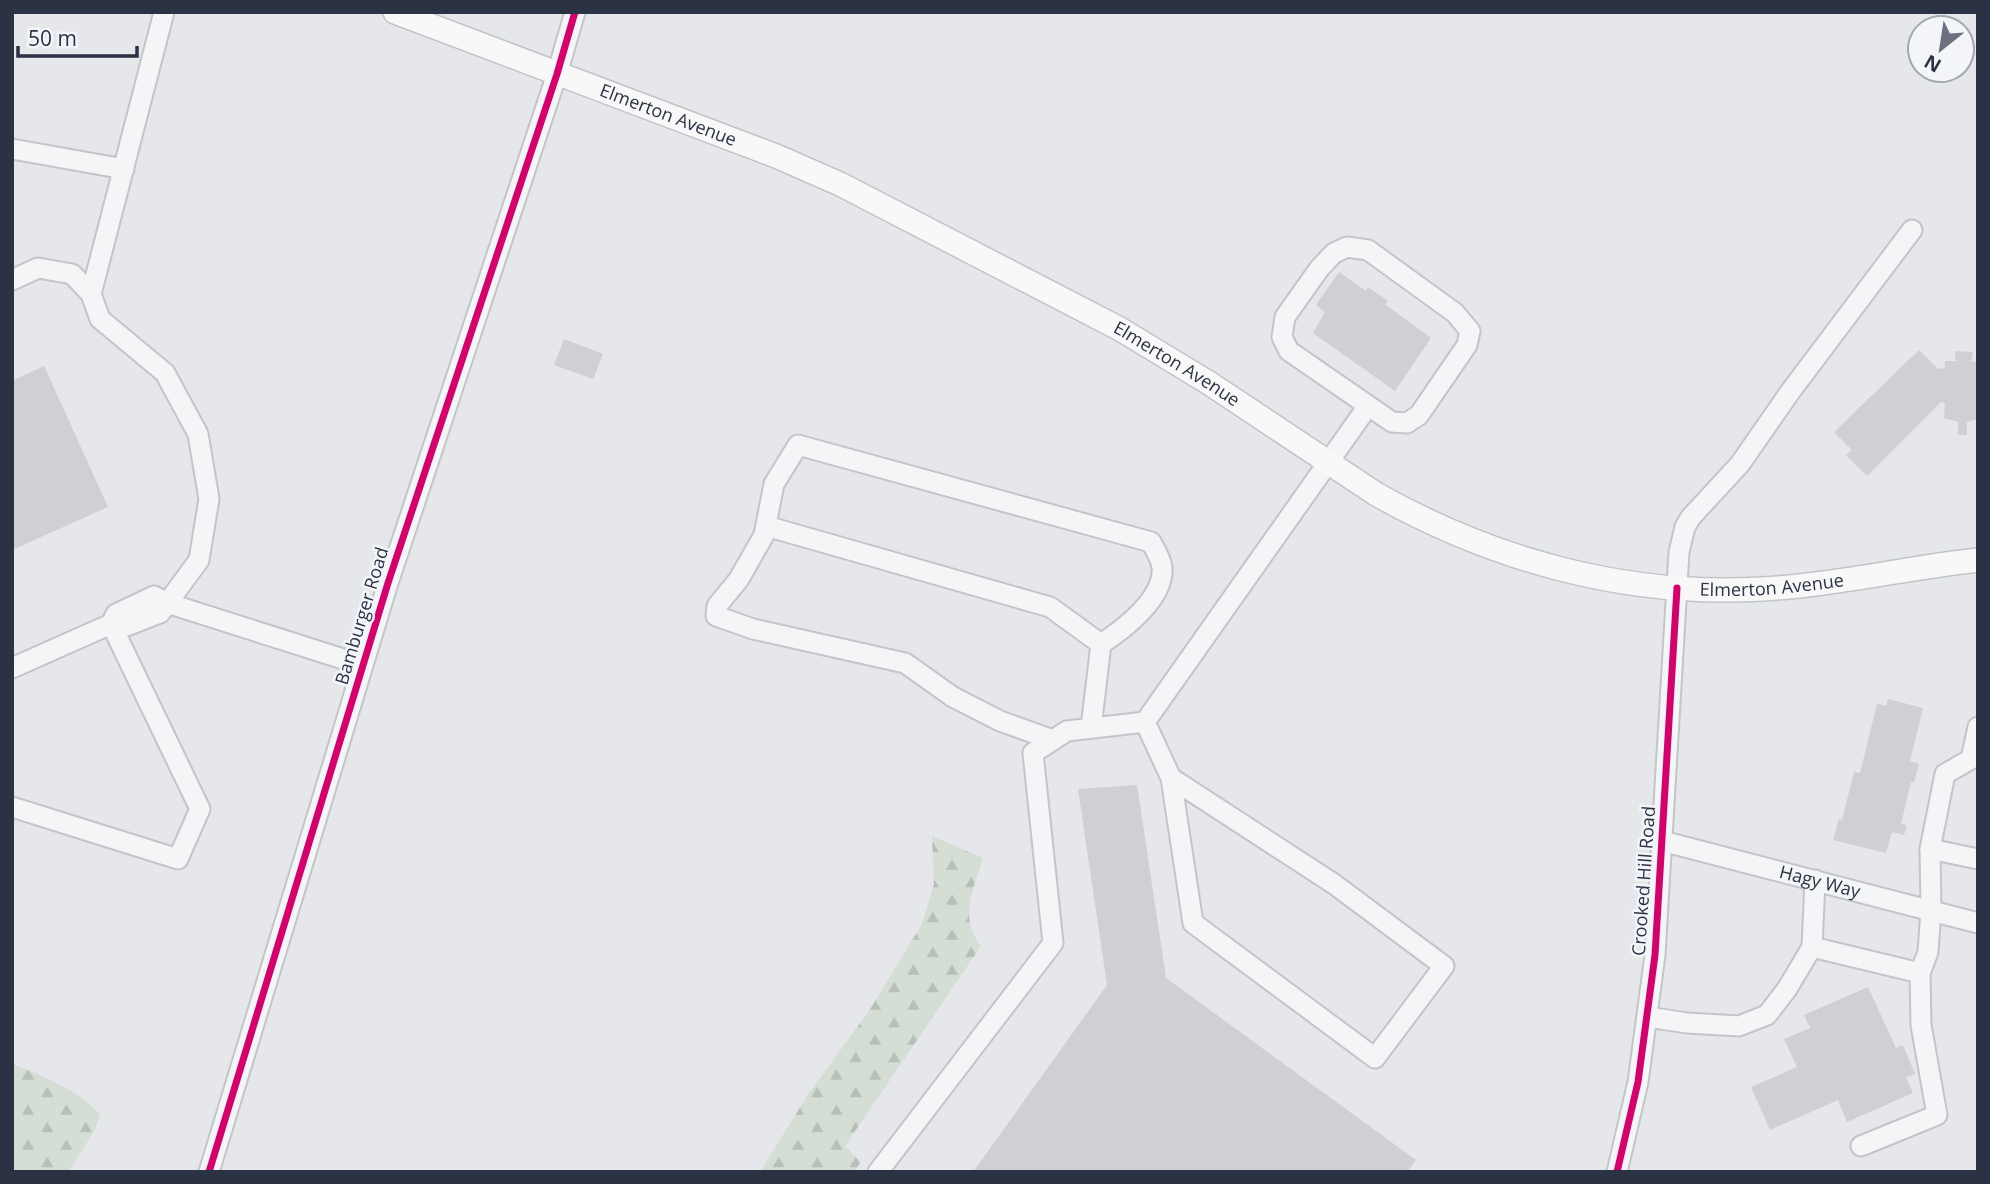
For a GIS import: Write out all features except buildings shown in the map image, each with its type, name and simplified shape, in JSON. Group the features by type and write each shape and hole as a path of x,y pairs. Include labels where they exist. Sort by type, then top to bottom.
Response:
{"main road":[{"name":"Elmerton Avenue","path":"395,12 776,156 841,184 1120,329 1209,383 1404,510 1510,555 1594,577 1677,588 1761,589 1802,586 1978,560"}],"street":[{"path":"91,294 164,12"},
{"name":"Bamburger Road","path":"209,1172 362,665 557,74 575,12"},
{"path":"12,149 124,169"},
{"name":"Crooked Hill Road","path":"1617,1172 1638,1082 1655,955 1677,588 1681,540 1685,527 1740,464 1790,391 1912,230"},
{"path":"1347,247 1368,250 1455,313 1470,331 1467,345 1419,415 1407,423 1392,422 1368,406 1289,351 1282,337 1285,317 1319,269 1334,253 1347,247"},
{"path":"12,668 111,624 124,627 160,613 199,559 209,499 198,433 164,373 100,319 91,294 72,274 38,268 16,275"},
{"path":"878,1172 1053,943 1032,753 1068,731 1145,722 1368,406"},
{"path":"1053,740 1000,721 953,697 905,663 753,629 716,616 717,606 739,579 764,535 774,484 798,445 1151,542 1162,564 1162,580 1128,626 1101,644 1091,728"},
{"path":"766,526 1049,607 1101,644"},
{"path":"167,603 362,665"},
{"path":"12,807 178,859 200,809 111,624"},
{"path":"1145,722 1171,778 1193,923 1375,1058 1444,966 1334,884 1171,778"},
{"path":"1861,1146 1937,1115 1921,1025 1920,974 1927,952 1931,910 1930,849 1945,774 1971,759 1978,727"},
{"name":"Hagy Way","path":"1662,841 1978,923"},
{"path":"1930,849 1978,859"},
{"path":"1648,1017 1686,1023 1739,1026 1767,1015 1787,989 1812,947 1815,880"},
{"path":"1812,947 1920,974"}],"green space":[{"path":"932,836 983,858 972,892 969,914 974,935 981,946 845,1146 861,1162 854,1172 760,1172 809,1093 869,1011 922,924 934,884"},
{"path":"12,1064 59,1084 100,1114 95,1130 68,1172 12,1172"}],"cycle path":[{"path":"209,1172 388,583 557,74 575,12"},
{"path":"1617,1172 1638,1082 1655,955 1677,588"}]}
